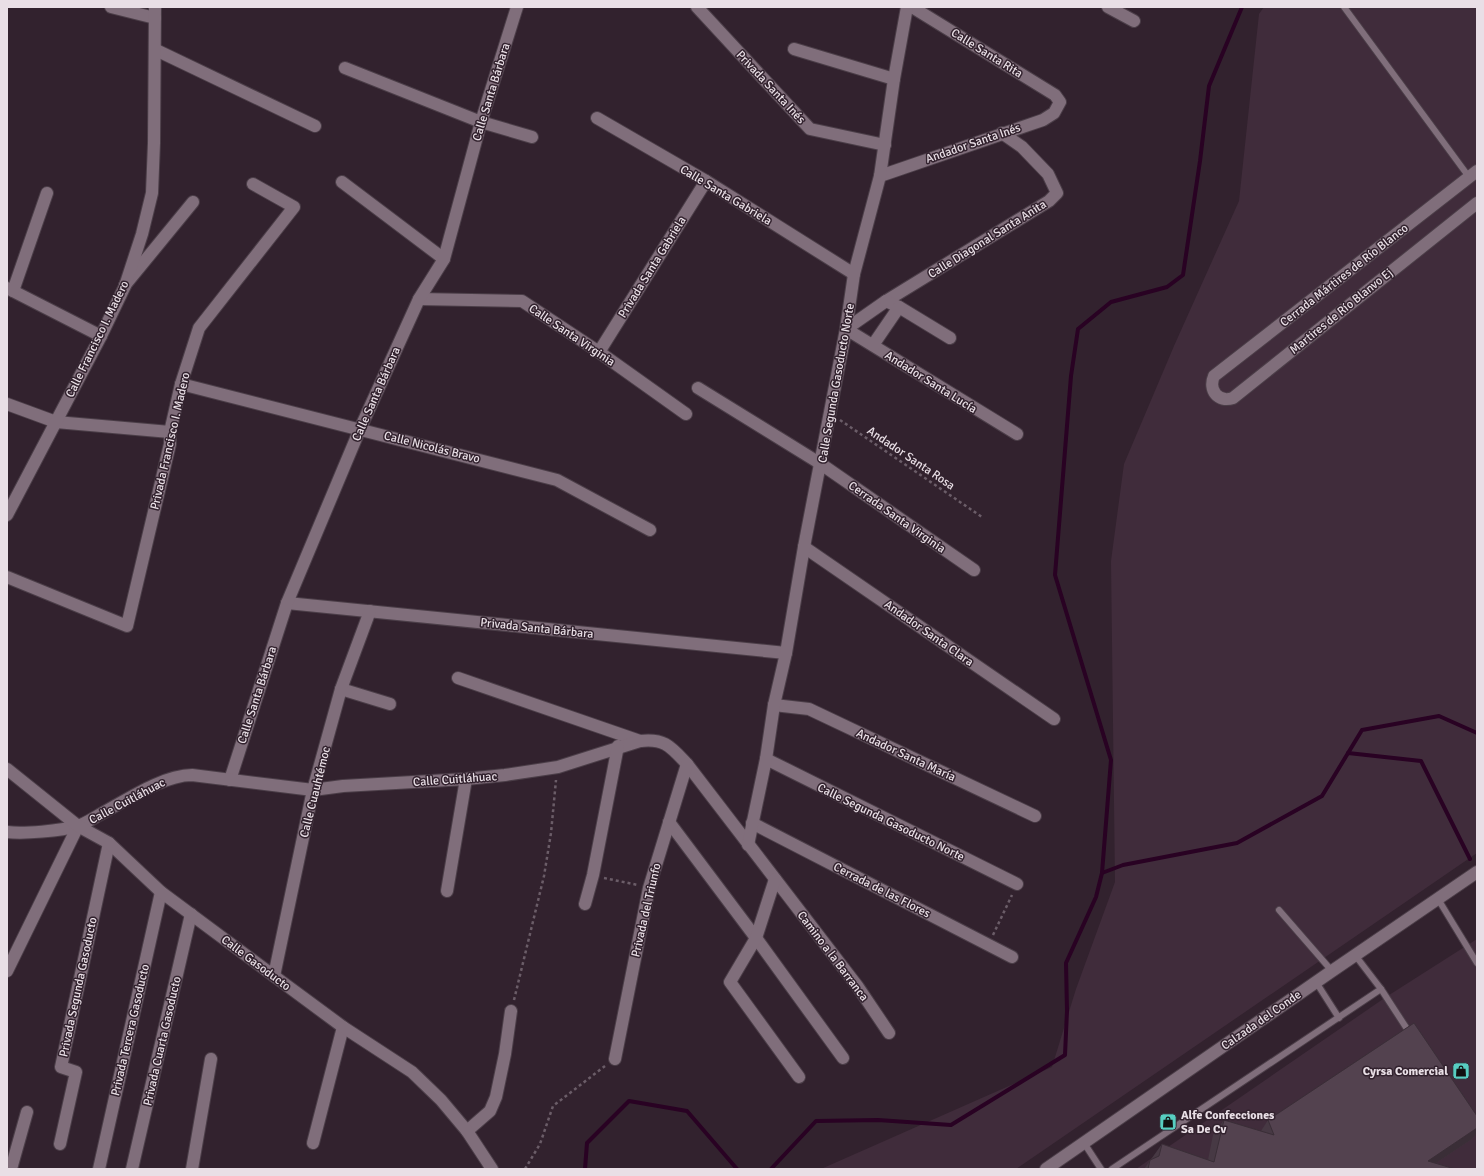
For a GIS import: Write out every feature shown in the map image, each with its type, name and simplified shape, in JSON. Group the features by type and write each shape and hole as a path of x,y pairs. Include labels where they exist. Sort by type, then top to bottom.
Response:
{"street":[{"path":"111,7 155,13"},
{"name":"Calle Santa Bárbara","path":"230,780 287,603 360,429 419,299 444,259 481,122 517,7"},
{"name":"Privada Santa Inés","path":"697,7 810,129 885,145"},
{"name":"Calle Segunda Gasoducto Norte","path":"748,845 766,759 774,705 786,653 804,547 846,329 854,274 880,176 894,79 907,7"},
{"name":"Calle Santa Rita","path":"912,7 1055,95 1060,102"},
{"path":"1108,7 1134,21"},
{"name":"Calle Francisco I. Madero","path":"7,515 101,336 125,286 142,234 152,193 156,50 155,13"},
{"path":"794,49 894,79"},
{"path":"156,50 174,57 315,126"},
{"path":"345,68 481,122 532,137"},
{"name":"Andador Santa Inés","path":"880,176 1043,120 1054,113 1060,102"},
{"name":"Calle Santa Gabriela","path":"597,118 706,181 854,274"},
{"name":"Calle Diagonal Santa Anita","path":"846,329 886,301 1050,201 1057,193 1048,174 1022,147 1002,133"},
{"name":"Cerrada Mártires de Río Blanco","path":"1212,380 1214,376 1473,174"},
{"name":"Privada Santa Gabriela","path":"599,352 706,181"},
{"path":"342,182 444,259"},
{"name":"Privada Francisco I. Madero","path":"7,577 127,626 170,444 170,432 181,384 199,328 294,207 253,184"},
{"path":"47,193 10,290 101,336"},
{"path":"125,286 193,202"},
{"name":"Martires de Río Blanvo Ej","path":"1212,380 1212,387 1216,395 1226,399 1233,398 1477,203"},
{"name":"Calle Santa Virginia","path":"419,299 522,301 599,352 686,414"},
{"path":"886,301 899,307 950,338"},
{"path":"872,346 899,307"},
{"name":"Andador Santa Lucía","path":"846,329 1017,434"},
{"name":"Calle Nicolás Bravo","path":"181,384 557,480 650,530"},
{"path":"698,388 821,464"},
{"path":"7,404 56,422 170,432"},
{"name":"Cerrada Santa Virginia","path":"821,464 974,570"},
{"name":"Andador Santa Clara","path":"804,547 1054,719"},
{"name":"Privada Santa Bárbara","path":"287,603 786,653"},
{"name":"Calle Cuauhtémoc","path":"274,976 313,790 342,689 370,611"},
{"path":"458,678 640,740"},
{"path":"342,689 390,704"},
{"name":"Andador Santa María","path":"774,705 809,709 1035,816"},
{"name":"Calle Cuitláhuac","path":"78,826 165,780 181,775 192,775 313,790 342,786 466,779 558,767 618,746 640,740 651,740 661,741 671,747 687,764 775,879"},
{"path":"585,904 593,875 618,746"},
{"name":"Calle Segunda Gasoducto Norte","path":"766,759 1017,884"},
{"name":"Privada del Triunfo","path":"615,1058 649,888 687,764"},
{"name":"Calle Gasoducto","path":"7,769 78,826 109,843 161,892 343,1027 412,1072 441,1100 467,1131 492,1169"},
{"path":"447,891 466,779"},
{"path":"669,822 843,1058"},
{"name":"Cerrada de las Flores","path":"752,823 1012,957"},
{"path":"7,832 47,831 78,826"},
{"path":"7,971 78,826"},
{"name":"Privada Segunda Gasoducto","path":"60,1144 76,1072 61,1067 109,843"},
{"name":"Calzada del Conde","path":"1046,1169 1477,872"},
{"path":"775,879 756,938 730,982 800,1077"},
{"name":"Camino a la Barranca","path":"775,879 858,987 889,1034"},
{"name":"Privada Tercera Gasoducto","path":"99,1169 161,892"},
{"name":"Privada Cuarta Gasoducto","path":"132,1169 191,914"},
{"path":"467,1131 490,1111 496,1097 505,1054 511,1010"},
{"path":"313,1143 343,1027"},
{"path":"192,1169 211,1059"},
{"path":"12,1169 27,1112"}],"lane":[{"path":"1344,7 1473,174"},
{"path":"1438,899 1477,963"},
{"path":"1280,910 1332,971"},
{"path":"1355,955 1381,989 1416,1042"},
{"path":"1316,982 1339,1018"},
{"path":"1112,1169 1381,989"},
{"path":"1084,1143 1101,1169"}],"path":[{"name":"Andador Santa Rosa","path":"830,413 982,517"},
{"path":"511,1010 544,876 551,833 558,767"},
{"path":"593,875 649,888"},
{"path":"989,945 1017,884"},
{"path":"525,1169 540,1144 553,1106 615,1058"}],"shaded area":[{"path":"1264,7 1477,7 1477,853 1016,1169 821,1169 1052,1067 1076,989 1115,882 1111,561 1124,464 1174,346 1239,201 1259,14"},
{"path":"1477,939 1477,1169 1136,1169 1386,997"}],"building":[{"path":"1414,1023 1477,1116 1477,1128 1428,1161 1455,1169 1148,1169 1150,1160 1159,1156 1162,1144 1214,1162 1224,1120 1274,1135 1268,1120"}],"waterway":[{"path":"771,1169 816,1121 878,1120 951,1125 1065,1055 1067,1011 1066,963 1096,897 1102,873 1111,760 1055,575 1071,376 1078,329 1111,302 1167,287 1183,275 1200,161 1209,86 1242,7"},
{"path":"1102,873 1123,865 1237,843 1322,796 1362,730 1439,716 1477,733"},
{"path":"1348,753 1421,761 1470,859"},
{"path":"585,1169 587,1143 629,1101 687,1111 737,1169"}],"place":[{"name":"Cyrsa Comercial","path":"1461,1071"},
{"name":"Alfe Confecciones Sa De Cv","path":"1168,1122"}]}
